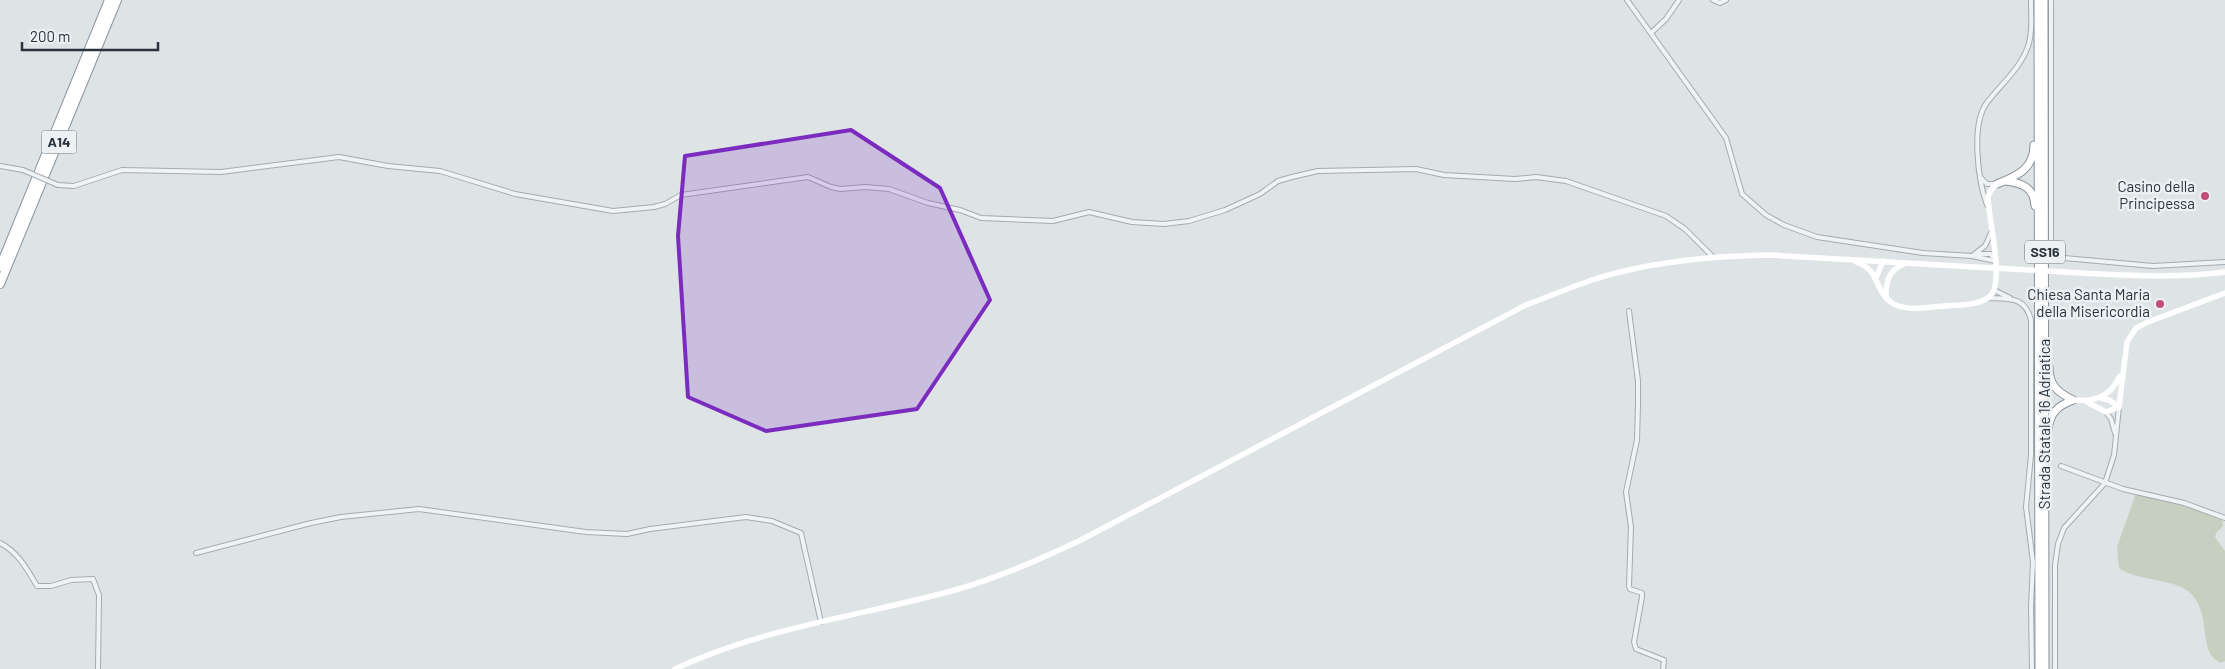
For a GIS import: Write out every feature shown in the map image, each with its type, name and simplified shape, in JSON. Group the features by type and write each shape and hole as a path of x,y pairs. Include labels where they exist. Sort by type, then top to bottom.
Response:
{"highway":[{"name":"A14","path":"0,267 110,0"},
{"name":"A14","path":"0,284 117,0"},
{"name":"Strada Statale 16 Adriatica","path":"2038,0 2039,255 2045,669"},
{"name":"Strada Statale 16 Adriatica","path":"2039,669 2044,450 2044,0"},
{"path":"1997,184 2023,172 2032,161 2034,152 2034,122 2038,100"},
{"path":"2006,181 2023,184 2032,192 2035,202 2035,238 2039,255"},
{"path":"2045,308 2049,327 2050,380 2060,394 2073,400"},
{"path":"2044,450 2052,414 2063,403 2073,400"}],"main road":[{"path":"1846,259 1870,269 1876,278 1879,291 1895,305 1911,308 1972,304 1988,298 1994,290 1996,274 1988,197 1991,190 1997,184"},
{"path":"675,669 751,640 955,590 1018,569 1078,541 1526,305 1577,285 1627,270 1662,263 1713,257 1770,255 2156,276 2196,276 2225,272"},
{"path":"1883,261 1889,274 1886,298"},
{"path":"1876,278 1883,261"},
{"path":"1889,274 1906,263"},
{"path":"2119,407 2127,342 2136,328 2225,293"},
{"path":"2087,402 2101,398 2112,390 2122,372"},
{"path":"2101,398 2109,400 2119,407"},
{"path":"2073,400 2087,402 2106,412 2119,407"}],"street":[{"path":"1627,0 1726,138 1742,194 1766,215 1784,225 1826,239 1923,253 1974,255 1995,261"},
{"path":"1651,33 1666,19 1680,0"},
{"path":"1713,0 1720,3 1726,0"},
{"path":"1988,207 1979,175 1978,157 1981,112 2027,50 2030,39 2031,0"},
{"path":"2051,0 2051,250 2053,257 2153,266 2225,262"},
{"path":"0,166 23,170 58,185 74,186 122,170 221,172 339,157 396,167 440,171 514,194 613,211 654,207 665,204 681,195 808,177 831,188 840,190 866,187 889,189 928,203 960,210 981,218 1053,221 1089,212 1132,222 1164,224 1189,221 1226,210 1260,194 1278,181 1292,176 1318,171 1408,168 1444,175 1515,179 1536,177 1566,181 1666,216 1685,229 1713,257"},
{"path":"1979,175 1987,184 1997,184"},
{"path":"1974,255 1985,246 1992,231"},
{"path":"1994,290 2024,305 2029,311 2031,320 2031,455 2026,507 2033,562 2031,607 2032,669"},
{"path":"1988,298 2012,299"},
{"path":"1629,310 1638,381 1637,440 1626,492 1631,528 1629,586 1630,589 1642,593 1634,642 1636,649 1664,660 1664,669"},
{"path":"2055,669 2055,564 2058,544 2064,528 2105,483 2114,454 2119,407"},
{"path":"2106,412 2114,426 2116,440"},
{"path":"2060,466 2105,483 2184,503 2225,518"},
{"path":"196,553 311,523 419,509 586,532 627,534 650,529 729,519 754,518 777,522 801,533 821,622"},
{"path":"0,543 8,548 24,565 37,586 51,586 71,580 93,579 99,595 98,669"}],"highlighted area":[{"path":"851,130 940,188 990,300 917,409 766,431 688,397 678,236 685,156"}],"green space":[{"path":"2136,493 2198,510 2222,519 2223,526 2216,533 2215,537 2225,551 2225,661 2220,663 2211,655 2206,640 2202,614 2195,598 2188,591 2172,584 2126,572 2119,568 2117,547"}],"place":[{"name":"Casino della Principessa","path":"2205,196"},
{"name":"Chiesa Santa Maria della Misericordia","path":"2160,304"}]}
